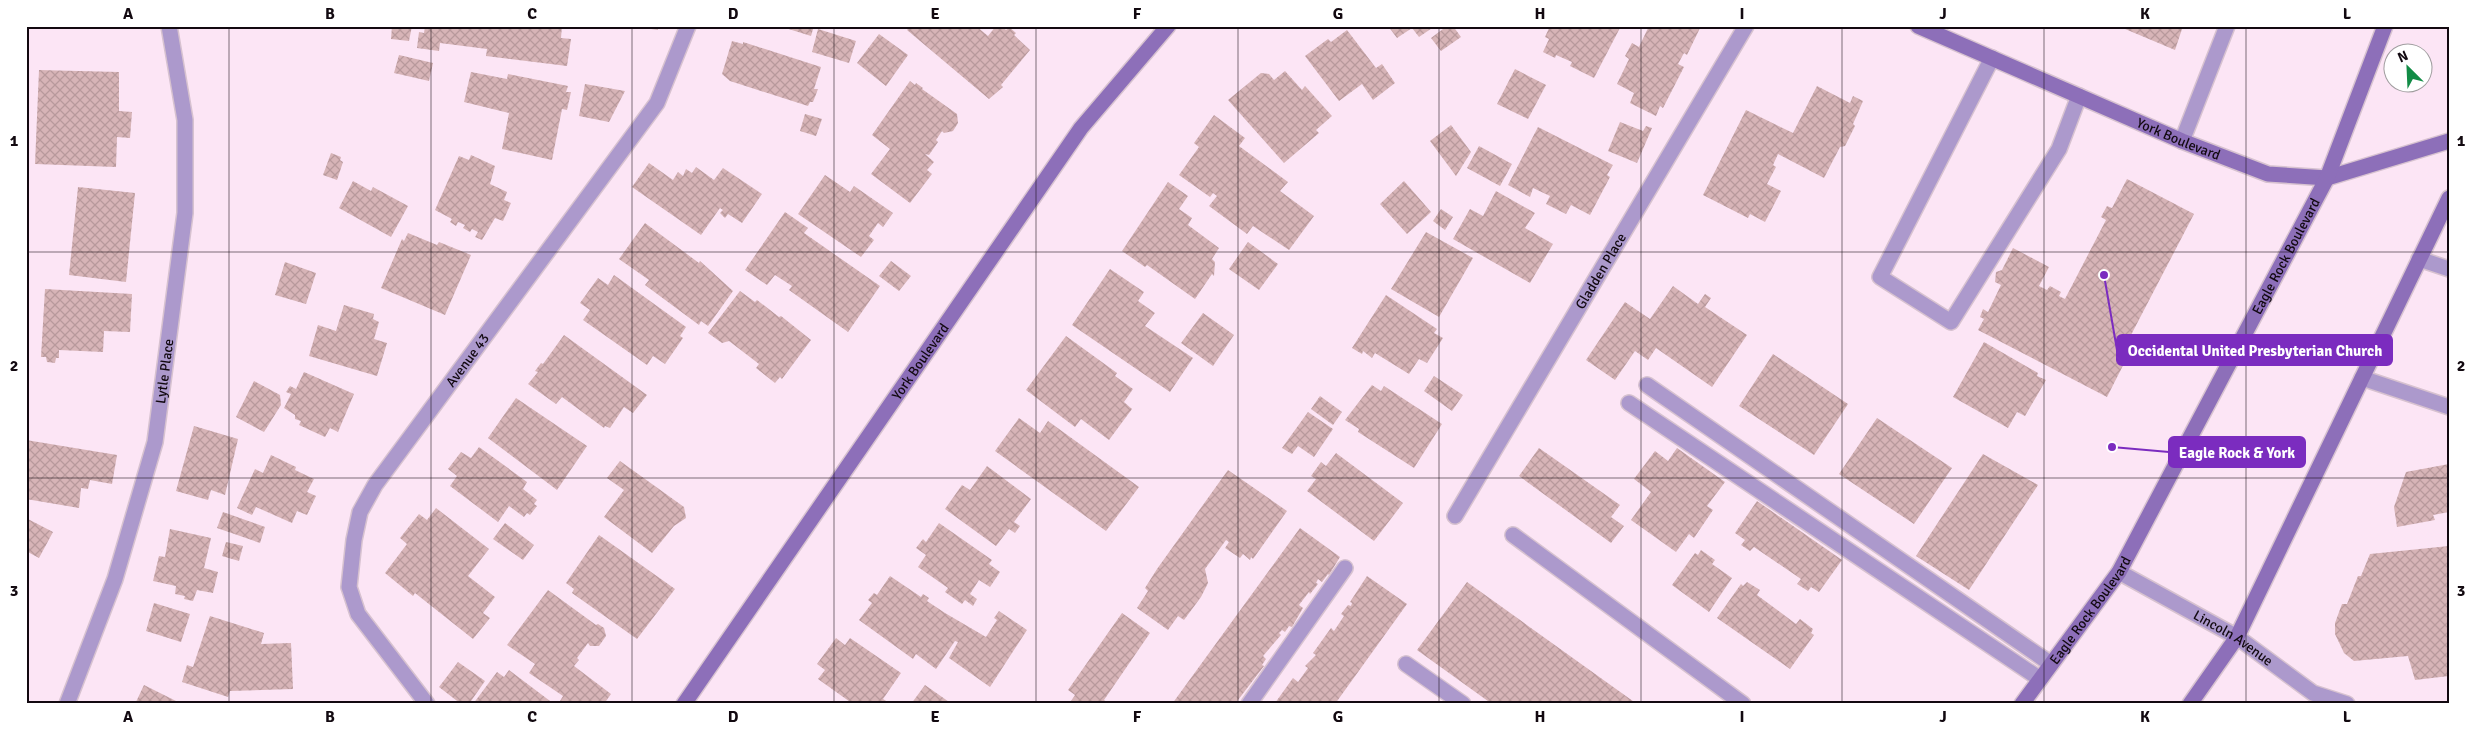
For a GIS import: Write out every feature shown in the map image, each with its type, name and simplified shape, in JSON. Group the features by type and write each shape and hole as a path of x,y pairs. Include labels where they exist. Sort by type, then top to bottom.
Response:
{"main road":[{"name":"York Boulevard","path":"684,704 1081,128 1168,26"},
{"name":"York Boulevard","path":"1918,26 2182,141 2268,174 2327,178 2449,141"},
{"name":"Eagle Rock Boulevard","path":"2022,704 2119,572 2327,178 2385,26"},
{"path":"2190,704 2237,637 2449,198"}],"street":[{"name":"Lytle Place","path":"67,704 115,580 155,442 185,213 185,120 169,26"},
{"name":"Avenue 43","path":"427,704 358,614 349,586 354,540 360,512 375,485 657,102 688,26"},
{"name":"Gladden Place","path":"1455,516 1746,26"},
{"path":"2182,141 2226,26"},
{"path":"1992,58 1880,277 1951,322 2059,149 2079,96"},
{"path":"2419,259 2449,269"},
{"path":"2362,378 2449,407"},
{"path":"1647,385 2051,664"},
{"path":"1629,403 2040,678"},
{"path":"1513,535 1743,704"},
{"path":"1249,704 1345,568"},
{"name":"Lincoln Avenue","path":"2119,572 2237,637 2313,693 2347,704"},
{"path":"1406,664 1463,704"}],"building":[{"path":"392,26 412,26 409,41 391,39"},
{"path":"425,26 562,26 561,38 571,39 567,66 486,56 487,49 440,43 439,51 417,48 419,32 424,33"},
{"path":"631,26 658,26 658,30"},
{"path":"779,26 814,26 811,36"},
{"path":"910,26 976,26 988,36 996,26 1002,26 1006,30 1009,27 1016,33 1014,35 1030,50 1001,85 1003,87 989,99 907,30"},
{"path":"1388,26 1435,26 1419,37 1412,28 1397,38"},
{"path":"1447,26 1453,26 1461,37 1441,51 1431,38"},
{"path":"1550,26 1621,26 1594,78 1570,66 1572,62 1556,55 1555,58 1543,52 1549,39 1545,37"},
{"path":"1649,26 1701,26 1687,55 1684,53 1678,64 1684,67 1663,108 1660,106 1656,116 1630,103 1634,93 1617,84 1629,59 1625,56 1632,43 1639,47"},
{"path":"2118,26 2183,26 2175,50"},
{"path":"818,29 856,41 849,63 812,52"},
{"path":"1347,30 1376,68 1382,64 1395,83 1373,100 1362,84 1339,101 1305,56 1328,39 1331,42"},
{"path":"879,34 908,55 886,86 857,63"},
{"path":"732,41 743,44 743,42 821,67 814,89 818,89 813,102 810,102 808,106 730,81 722,74"},
{"path":"399,55 433,63 429,81 394,73"},
{"path":"1515,69 1546,85 1528,119 1497,104"},
{"path":"39,70 119,72 119,111 132,112 130,138 117,137 116,167 35,164"},
{"path":"1285,71 1302,90 1305,86 1332,116 1316,130 1319,133 1284,163 1228,100 1261,73 1269,74 1274,80"},
{"path":"471,72 507,79 508,74 568,86 566,92 571,92 567,110 562,109 552,160 502,149 509,113 464,102"},
{"path":"910,81 915,85 916,83 957,114 958,123 953,131 944,133 942,131 936,140 938,142 929,155 925,154 934,162 927,170 932,174 910,203 871,174 890,149 872,135"},
{"path":"585,84 625,91 609,122 579,116"},
{"path":"1817,86 1850,103 1853,96 1863,101 1853,124 1855,126 1845,146 1840,147 1824,178 1778,154 1773,165 1776,167 1767,184 1781,191 1765,222 1750,214 1748,218 1703,195 1746,110 1793,133"},
{"path":"805,114 822,119 816,136 800,131"},
{"path":"1214,115 1245,138 1239,146 1288,182 1280,191 1314,216 1289,250 1253,226 1247,234 1209,206 1217,196 1213,193 1210,197 1179,175 1199,147 1194,143"},
{"path":"1620,122 1643,131 1646,126 1652,128 1637,163 1608,151"},
{"path":"1451,125 1471,152 1456,176 1430,141"},
{"path":"1538,127 1613,165 1607,175 1610,177 1590,215 1571,205 1566,214 1546,204 1550,196 1533,188 1530,197 1508,185"},
{"path":"1479,146 1512,164 1500,186 1467,168"},
{"path":"331,153 341,157 340,160 343,162 337,180 323,175"},
{"path":"471,155 495,166 490,184 507,192 504,200 511,203 503,221 495,218 482,240 475,237 478,232 472,229 470,232 463,228 465,225 458,222 456,226 450,222 452,219 435,210 459,156 469,160"},
{"path":"649,163 673,180 678,172 683,176 686,169 692,173 696,167 714,180 723,168 762,194 742,223 728,214 725,218 720,213 723,210 720,208 701,235 632,187"},
{"path":"825,175 850,192 854,186 893,213 883,227 878,223 869,236 874,240 861,257 798,214"},
{"path":"2127,179 2194,214 2131,335 2137,338 2107,397 1978,330 1984,319 1980,317 1983,309 1988,312 2001,285 1995,282 1996,272 2002,270 2013,248 2049,267 2039,286 2047,290 2050,286 2061,292 2059,296 2065,299 2106,220 2101,217 2107,206 2112,208"},
{"path":"353,181 371,191 373,187 408,206 391,237 339,208"},
{"path":"1404,181 1431,212 1407,234 1380,204"},
{"path":"1168,182 1188,196 1179,209 1192,218 1188,225 1219,248 1212,259 1215,262 1214,276 1212,274 1195,299 1147,265 1145,267 1122,251"},
{"path":"78,187 135,193 126,282 69,275"},
{"path":"1496,191 1535,213 1525,228 1553,244 1530,283 1453,239 1470,209 1483,216"},
{"path":"1441,209 1453,217 1445,230 1433,221"},
{"path":"785,212 808,228 804,233 880,286 848,332 789,290 792,286 775,275 767,285 745,270"},
{"path":"645,223 699,263 700,261 733,291 708,326 701,321 699,325 645,285 649,280 619,259"},
{"path":"1426,232 1473,258 1439,317 1391,289"},
{"path":"408,233 437,245 439,242 471,255 445,315 381,288 402,239 404,241"},
{"path":"1248,242 1278,264 1259,290 1229,269"},
{"path":"891,261 911,276 899,291 879,276"},
{"path":"285,262 316,273 306,304 275,295"},
{"path":"1110,269 1144,292 1138,301 1155,313 1145,326 1193,358 1170,392 1072,325"},
{"path":"614,275 686,327 680,336 683,338 665,364 653,356 647,365 583,320 590,310 580,303 598,278 608,285"},
{"path":"1673,286 1698,304 1705,294 1711,298 1705,307 1747,335 1712,387 1656,348 1648,360 1635,351 1615,380 1586,360 1625,302 1650,319"},
{"path":"45,289 132,294 130,332 104,331 103,352 59,350 59,358 56,358 55,363 47,362 46,357 41,357"},
{"path":"740,291 755,302 757,300 779,317 781,316 811,340 782,379 780,377 775,383 756,368 759,364 729,341 722,343 708,333"},
{"path":"1386,295 1437,329 1434,333 1443,338 1427,363 1419,359 1409,374 1375,353 1372,358 1363,351 1362,354 1352,348"},
{"path":"344,305 374,314 373,319 379,322 374,339 387,343 377,376 309,356 318,325 336,331"},
{"path":"1203,313 1234,335 1213,366 1181,343"},
{"path":"564,335 647,395 633,413 624,407 610,428 605,426 604,428 562,397 556,404 528,384 538,372 535,371 541,363 543,364"},
{"path":"1066,336 1117,373 1115,376 1133,389 1124,402 1132,409 1109,440 1081,419 1075,427 1026,390"},
{"path":"1984,342 2038,373 2037,376 2046,380 2025,416 2017,412 2008,428 1953,397"},
{"path":"1773,354 1848,404 1814,455 1739,406"},
{"path":"304,372 354,394 338,432 330,428 325,437 299,425 301,421 295,419 295,415 284,408 291,394 286,392 290,386 296,389"},
{"path":"1434,376 1463,395 1452,411 1424,391"},
{"path":"254,381 280,395 281,405 264,432 236,417"},
{"path":"1372,385 1381,391 1384,386 1442,424 1414,468 1358,432 1359,429 1345,420"},
{"path":"1320,396 1342,412 1333,425 1311,409"},
{"path":"516,398 587,446 557,490 488,438"},
{"path":"1308,412 1333,429 1314,457 1298,446 1292,454 1282,448"},
{"path":"1019,418 1040,433 1048,421 1139,487 1106,531 995,451"},
{"path":"1877,418 1952,468 1914,524 1839,474"},
{"path":"194,426 238,439 225,495 211,490 208,500 176,491"},
{"path":"26,440 117,455 112,484 90,480 88,489 81,488 79,508 26,499"},
{"path":"479,447 527,482 523,489 537,500 534,504 537,506 530,515 527,513 524,517 509,506 498,522 450,486 457,476 448,469 461,452 471,458"},
{"path":"1539,448 1620,505 1611,517 1624,526 1611,543 1519,476"},
{"path":"1677,448 1725,482 1707,506 1713,510 1694,538 1689,534 1676,552 1631,520 1651,492 1634,479 1655,451 1668,461"},
{"path":"1336,453 1403,503 1374,541 1307,491 1316,479 1311,476 1321,462 1326,466"},
{"path":"1983,454 2038,485 1969,590 1916,556"},
{"path":"271,455 296,467 295,470 314,479 307,492 316,496 307,515 297,511 292,523 256,507 252,515 237,508 255,469 263,473"},
{"path":"620,461 684,507 686,518 674,526 652,553 604,517 624,490 607,478"},
{"path":"2449,464 2449,512 2433,515 2435,520 2397,527 2394,507 2406,472"},
{"path":"987,466 1031,499 1014,522 1020,526 1015,533 1009,529 996,546 945,509 962,485 970,490"},
{"path":"1228,470 1287,511 1253,559 1251,557 1250,560 1243,554 1240,558 1225,548 1229,542 1226,540 1205,569 1208,583 1201,597 1184,620 1178,616 1168,630 1137,608 1148,591 1145,588 1157,569"},
{"path":"1757,501 1842,560 1819,592 1811,587 1808,591 1797,584 1801,579 1754,547 1750,551 1741,545 1745,540 1735,533"},
{"path":"436,508 489,549 468,576 495,597 483,613 490,618 473,639 415,593 413,596 385,573 407,544 400,538 419,514 427,520"},
{"path":"223,512 265,527 260,543 217,528"},
{"path":"26,518 53,532 39,558 26,551"},
{"path":"505,523 534,545 523,560 493,539"},
{"path":"939,523 992,560 989,564 1000,572 990,587 979,580 970,594 977,599 973,606 965,600 962,604 945,592 948,588 918,567 926,555 916,548 923,539 926,542"},
{"path":"1300,528 1340,557 1329,575 1322,582 1318,579 1316,583 1318,584 1299,605 1303,608 1292,627 1289,626 1285,632 1282,630 1279,633 1281,635 1263,656 1266,659 1262,665 1264,666 1235,704 1172,704"},
{"path":"170,529 211,538 204,568 218,572 213,593 197,590 193,601 184,599 185,596 175,594 176,586 153,581 159,556 165,557"},
{"path":"599,535 675,589 637,639 572,593 574,589 566,583"},
{"path":"226,542 243,546 239,561 222,556"},
{"path":"2449,546 2449,676 2415,680 2408,656 2354,661 2344,653 2335,634 2335,623 2342,604 2347,604 2358,576 2361,576 2370,554"},
{"path":"1701,550 1715,560 1712,564 1732,578 1709,612 1672,585 1695,553 1698,555"},
{"path":"890,576 921,597 923,594 929,598 927,601 986,637 997,620 994,618 999,611 1027,630 990,687 949,658 958,642 955,641 936,669 916,654 913,659 859,620 872,603 868,600 874,593 877,595"},
{"path":"1367,576 1407,604 1335,704 1275,703 1293,678 1298,682 1308,668 1305,666 1316,655 1313,653 1331,628 1334,631 1344,616 1341,614 1348,605 1351,606 1352,603 1350,602"},
{"path":"1467,582 1637,704 1492,704 1417,650"},
{"path":"1747,582 1760,590 1757,595 1796,624 1800,619 1813,629 1811,633 1814,635 1790,669 1717,618 1741,584 1743,586"},
{"path":"548,590 596,625 598,624 604,628 606,636 599,646 590,646 588,643 577,658 579,660 574,666 611,694 604,704 564,704 560,701 563,696 529,673 535,664 507,645"},
{"path":"154,603 190,614 181,642 146,631"},
{"path":"1122,613 1150,633 1104,700 1109,704 1069,704 1075,695 1068,690"},
{"path":"210,616 264,633 261,644 291,643 293,689 230,691 228,697 182,682 187,665 193,667"},
{"path":"836,638 845,645 850,638 901,673 883,699 891,704 853,704 818,679 825,670 817,664"},
{"path":"458,662 485,681 469,704 461,704 439,687"},
{"path":"509,670 554,704 473,704 497,672 504,677"},
{"path":"144,685 182,704 135,704"},
{"path":"925,685 952,704 911,704"}],"place":[{"name":"Occidental United Presbyterian Church","path":"2104,275"},
{"name":"Eagle Rock & York","path":"2112,447"}]}
